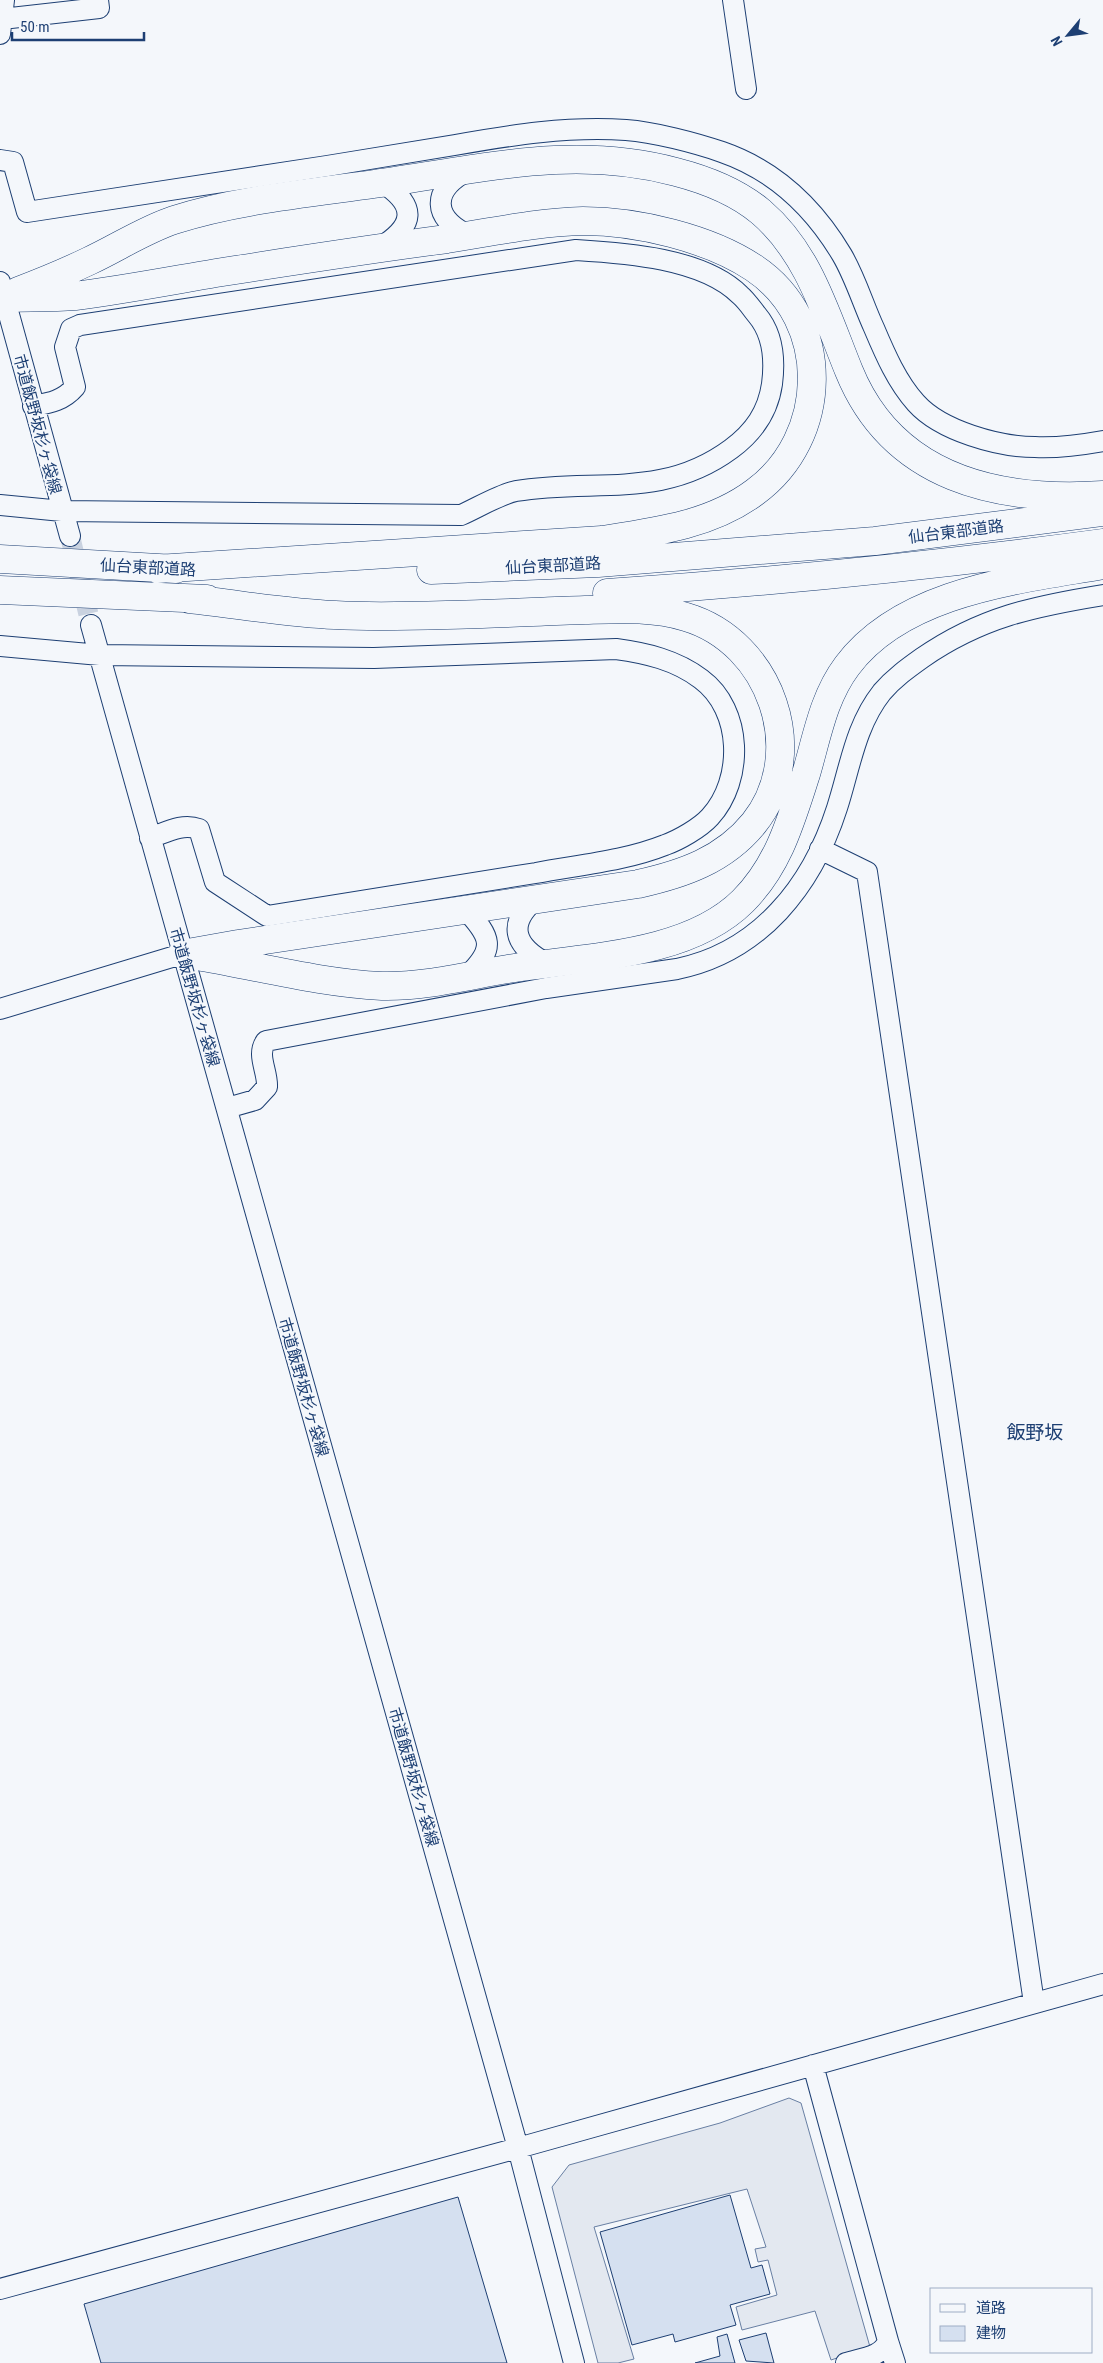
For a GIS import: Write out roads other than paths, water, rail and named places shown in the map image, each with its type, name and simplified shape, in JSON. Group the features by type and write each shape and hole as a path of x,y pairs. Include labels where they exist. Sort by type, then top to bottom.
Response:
{"highway":[{"path":"2,290 91,260 144,232 181,218 228,207 532,160 562,158 622,161 654,166 715,184 738,196 761,212 780,231 797,252 827,313 851,375 882,427 904,449 928,466 956,478 991,489 1066,498 1103,495"},
{"path":"2,290 72,296 380,248 584,221 635,226 714,247 755,268 772,282 787,298 802,326 812,356 813,380 811,403 805,425 786,460 773,476 755,492 712,516 659,531 602,540 482,550 157,569"},
{"name":"仙台東部道路","path":"0,558 157,569 476,570 598,563 875,542 1103,512"},
{"name":"仙台東部道路","path":"0,590 189,599 334,601 585,594 757,583 985,558 1103,542"},
{"path":"182,954 322,980 404,986 426,984 546,962 619,953 681,938 706,926 742,902 769,869 785,839 822,714 834,687 846,666 880,632 922,610 971,591 1002,582 1103,565"},
{"path":"182,954 638,884 694,869 716,858 755,822 769,798 778,770 780,740 778,714 768,687 753,663 735,644 715,629 687,617 635,608 483,614 335,615 189,599"}],"street":[{"path":"2,18 99,8 98,0"},
{"path":"733,0 746,89"},
{"path":"0,160 13,162 28,212 211,185 521,134 576,129 629,130 679,141 722,152 754,166 789,190 813,212 843,257 892,366 918,405 936,418 958,430 981,438 1031,447 1055,447 1103,441"},
{"path":"470,170 453,179 446,186 440,202 442,212 449,221 458,230 470,236"},
{"path":"380,248 403,230 408,219 407,209 401,199 382,183"},
{"path":"0,505 62,511 208,514 460,515 514,491 652,483 698,470 744,440 760,421 770,397 773,354 760,318 739,294 716,279 678,262 624,253 576,250 80,325 71,328 65,347 75,388 68,396 55,402 33,406"},
{"name":"市道飯野坂杉ヶ袋線","path":"2,290 70,536"},
{"path":"227,1108 256,1100 267,1087 268,1077 260,1054 266,1041 546,988 690,966 722,953 747,939 770,923 804,880 820,849 837,808 862,725 881,693 892,681 935,649 971,629 1039,606 1103,595"},
{"name":"市道飯野坂杉ヶ袋線","path":"92,625 182,954 227,1108 518,2148 574,2363"},
{"path":"0,646 100,655 374,658 616,649 655,656 702,680 726,711 732,732 735,759 729,784 709,818 666,845 637,854 594,862 268,916 215,882 199,829 190,826 181,827 150,838"},
{"path":"820,849 867,872 1034,2003"},
{"path":"538,898 526,908 519,918 517,928 519,938 525,948 534,956 546,962"},
{"path":"466,910 486,934 488,945 485,956 468,975"},
{"path":"0,1009 182,954"},
{"path":"0,2289 518,2148 1034,2003 1102,1988"},
{"path":"813,2065 895,2363"},
{"path":"846,2363 879,2354 885,2349 888,2341"}],"tunnel":[{"path":"70,536 91,625"}],"district":[{"name":"飯野坂","path":"1035,1432"}]}
